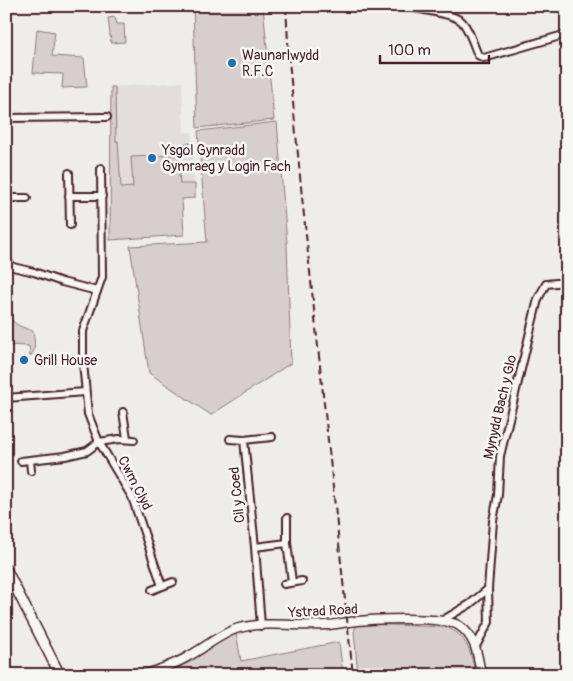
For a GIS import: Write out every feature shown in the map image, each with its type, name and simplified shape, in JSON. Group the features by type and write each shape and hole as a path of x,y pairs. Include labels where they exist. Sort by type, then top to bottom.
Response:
{"main road":[{"path":"6,569 60,675"}],"street":[{"path":"402,6 426,10 460,20 466,28 478,55 484,58 567,34"},
{"path":"6,118 98,113 107,117"},
{"name":"Cwm Clyd","path":"101,168 102,277 83,331 85,392 88,414 99,442 132,498 162,586"},
{"path":"69,173 70,225"},
{"path":"69,196 102,196"},
{"path":"6,198 28,198"},
{"path":"6,260 13,267 97,291"},
{"name":"Mynydd Bach y Glo","path":"476,646 489,622 488,589 493,522 498,495 500,456 538,299 546,284 567,282"},
{"path":"6,398 85,392"},
{"path":"22,461 65,456 87,451 99,442 130,439 124,412"},
{"path":"230,439 244,440 272,437"},
{"name":"Cil y Coed","path":"244,440 262,626"},
{"path":"30,460 31,471"},
{"path":"287,518 287,543 292,582"},
{"path":"255,547 287,543"},
{"path":"284,584 302,581"},
{"path":"152,590 173,582"},
{"path":"443,620 470,604 488,589"},
{"name":"Ystrad Road","path":"144,675 188,658 237,628 328,625 374,620 443,620 465,631 476,646"},
{"path":"476,646 481,675"}],"shaded area":[{"name":"Waunarlwydd R.F.C","path":"193,6 263,6 274,120 197,128"},
{"path":"115,17 117,24 124,24 125,42 111,43 108,18"},
{"path":"37,29 55,32 52,56 84,58 87,87 62,88 63,74 33,73"},
{"name":"Ysgol Gynradd Gymraeg y Login Fach","path":"182,82 184,132 192,132 195,198 182,199 184,235 110,240 111,87"},
{"path":"111,87 115,87 116,141 118,141 121,188 133,187 131,157 178,155 180,184 195,184 195,198 182,199 184,235 110,240"},
{"path":"277,122 287,244 291,363 211,415 149,373 130,246 207,242 198,131"},
{"path":"6,302 9,314 14,322 21,327 33,331 34,351 30,356 29,346 6,345"},
{"path":"356,625 446,627 460,635 464,640 476,675 358,675 354,632"},
{"path":"236,632 241,661 339,642 343,675 148,675"}],"railway":[{"path":"286,6 289,60 302,197 353,675"}],"place":[{"name":"Waunarlwydd R.F.C","path":"232,63"},
{"name":"Ysgol Gynradd Gymraeg y Login Fach","path":"152,158"},
{"name":"Grill House","path":"24,360"}]}
